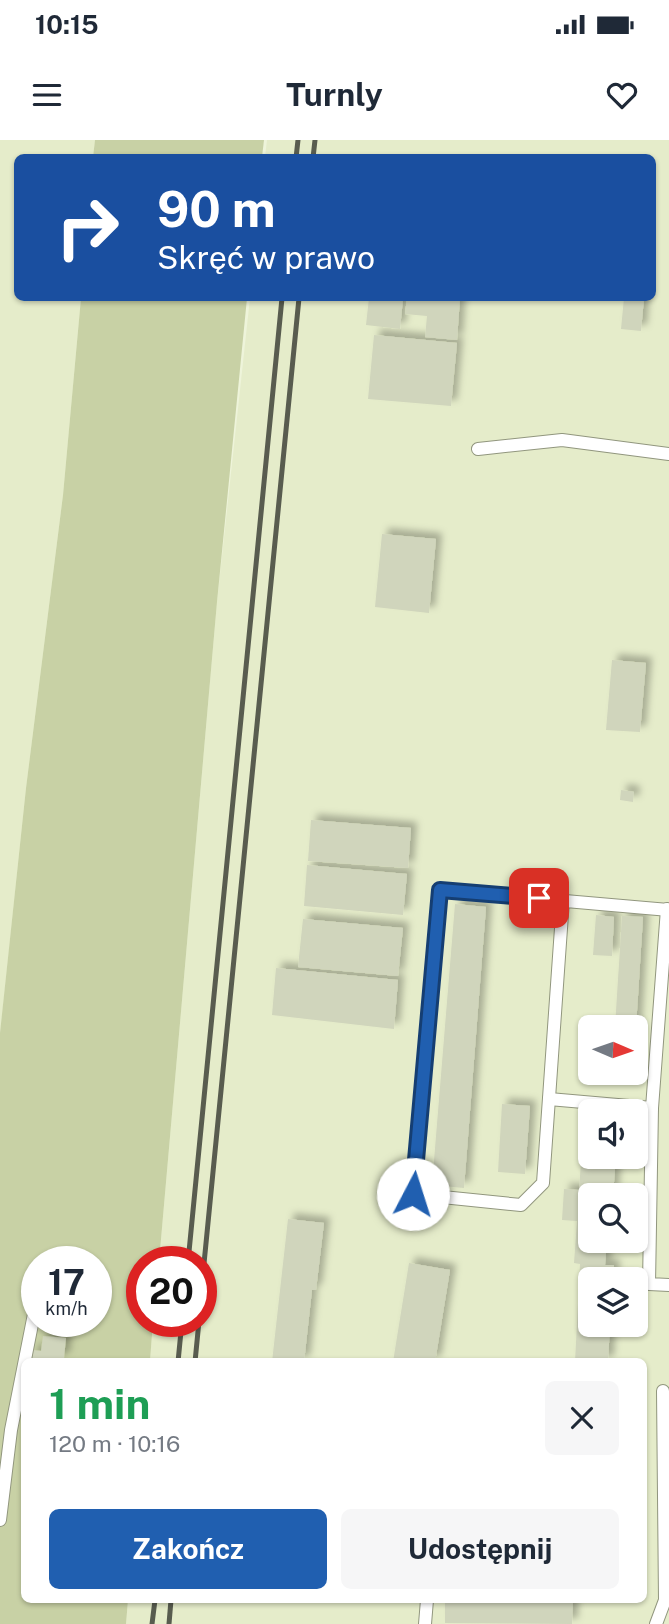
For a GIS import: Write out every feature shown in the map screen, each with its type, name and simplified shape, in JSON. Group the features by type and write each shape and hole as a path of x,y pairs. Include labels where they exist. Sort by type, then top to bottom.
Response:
{"lane":[{"path":"478,449 562,440 669,454"},
{"path":"563,900 543,1183 521,1205 413,1194 440,890 563,900 668,909 652,1108 649,1284 669,1285"},
{"path":"549,1099 652,1108"},
{"path":"25,1358 29,1337"},
{"path":"0,1520 11,1430 21,1380"},
{"path":"656,1624 665,1600 667,1567 663,1391"},
{"path":"425,1624 427,1603"}],"shaded area":[{"path":"0,140 95,140 93,154 14,154 14,301 81,301 63,495 26,788 0,1035"},
{"path":"95,140 264,140 262,154 93,154"},
{"path":"267,140 669,140 669,1624 126,1624 128,1603 647,1603 647,1358 150,1358 152,1337 217,1337 217,1246 160,1246 217,602 250,301 656,301 656,154 265,154"},
{"path":"81,301 247,301 217,602 160,1246 126,1246 126,1337 152,1337 150,1358 21,1358 21,1603 128,1603 126,1624 0,1624 0,1033 26,788 63,495"}],"building":[{"path":"369,301 403,301 400,329 366,325"},
{"path":"407,301 460,301 457,340 425,337 427,316 405,314"},
{"path":"624,301 644,301 641,331 621,329"},
{"path":"374,335 457,343 451,406 368,399"},
{"path":"382,534 436,539 429,613 375,607"},
{"path":"612,660 646,663 640,732 606,730"},
{"path":"621,790 634,792 633,802 620,800"},
{"path":"311,820 411,828 408,868 308,861"},
{"path":"307,865 407,874 403,915 304,906"},
{"path":"455,904 486,907 464,1188 432,1185"},
{"path":"596,915 614,917 612,956 593,955"},
{"path":"622,916 643,917 637,1015 616,1015"},
{"path":"303,919 403,928 398,976 298,967"},
{"path":"276,968 398,980 394,1029 272,1015"},
{"path":"502,1104 530,1106 525,1174 498,1172"},
{"path":"580,1169 615,1169 614,1183 579,1183"},
{"path":"564,1189 578,1190 578,1253 606,1253 605,1265 614,1267 580,1267 580,1264 574,1263 577,1221 562,1220"},
{"path":"288,1219 324,1223 316,1290 312,1290 304,1358 272,1358"},
{"path":"409,1263 450,1270 436,1358 394,1358"},
{"path":"578,1303 578,1337 609,1337 608,1358 575,1358"},
{"path":"43,1337 66,1338 64,1358 32,1358 33,1350 41,1351"},
{"path":"445,1603 573,1603 572,1624 445,1623"}],"railway":[{"path":"296,154 298,140"},
{"path":"313,154 315,140"},
{"path":"190,1246 282,301"},
{"path":"206,1246 299,301"},
{"path":"178,1358 180,1337"},
{"path":"195,1358 197,1337"},
{"path":"152,1624 155,1603"},
{"path":"169,1624 171,1603"}],"route":[{"path":"413,1194 440,890 539,898"}]}
